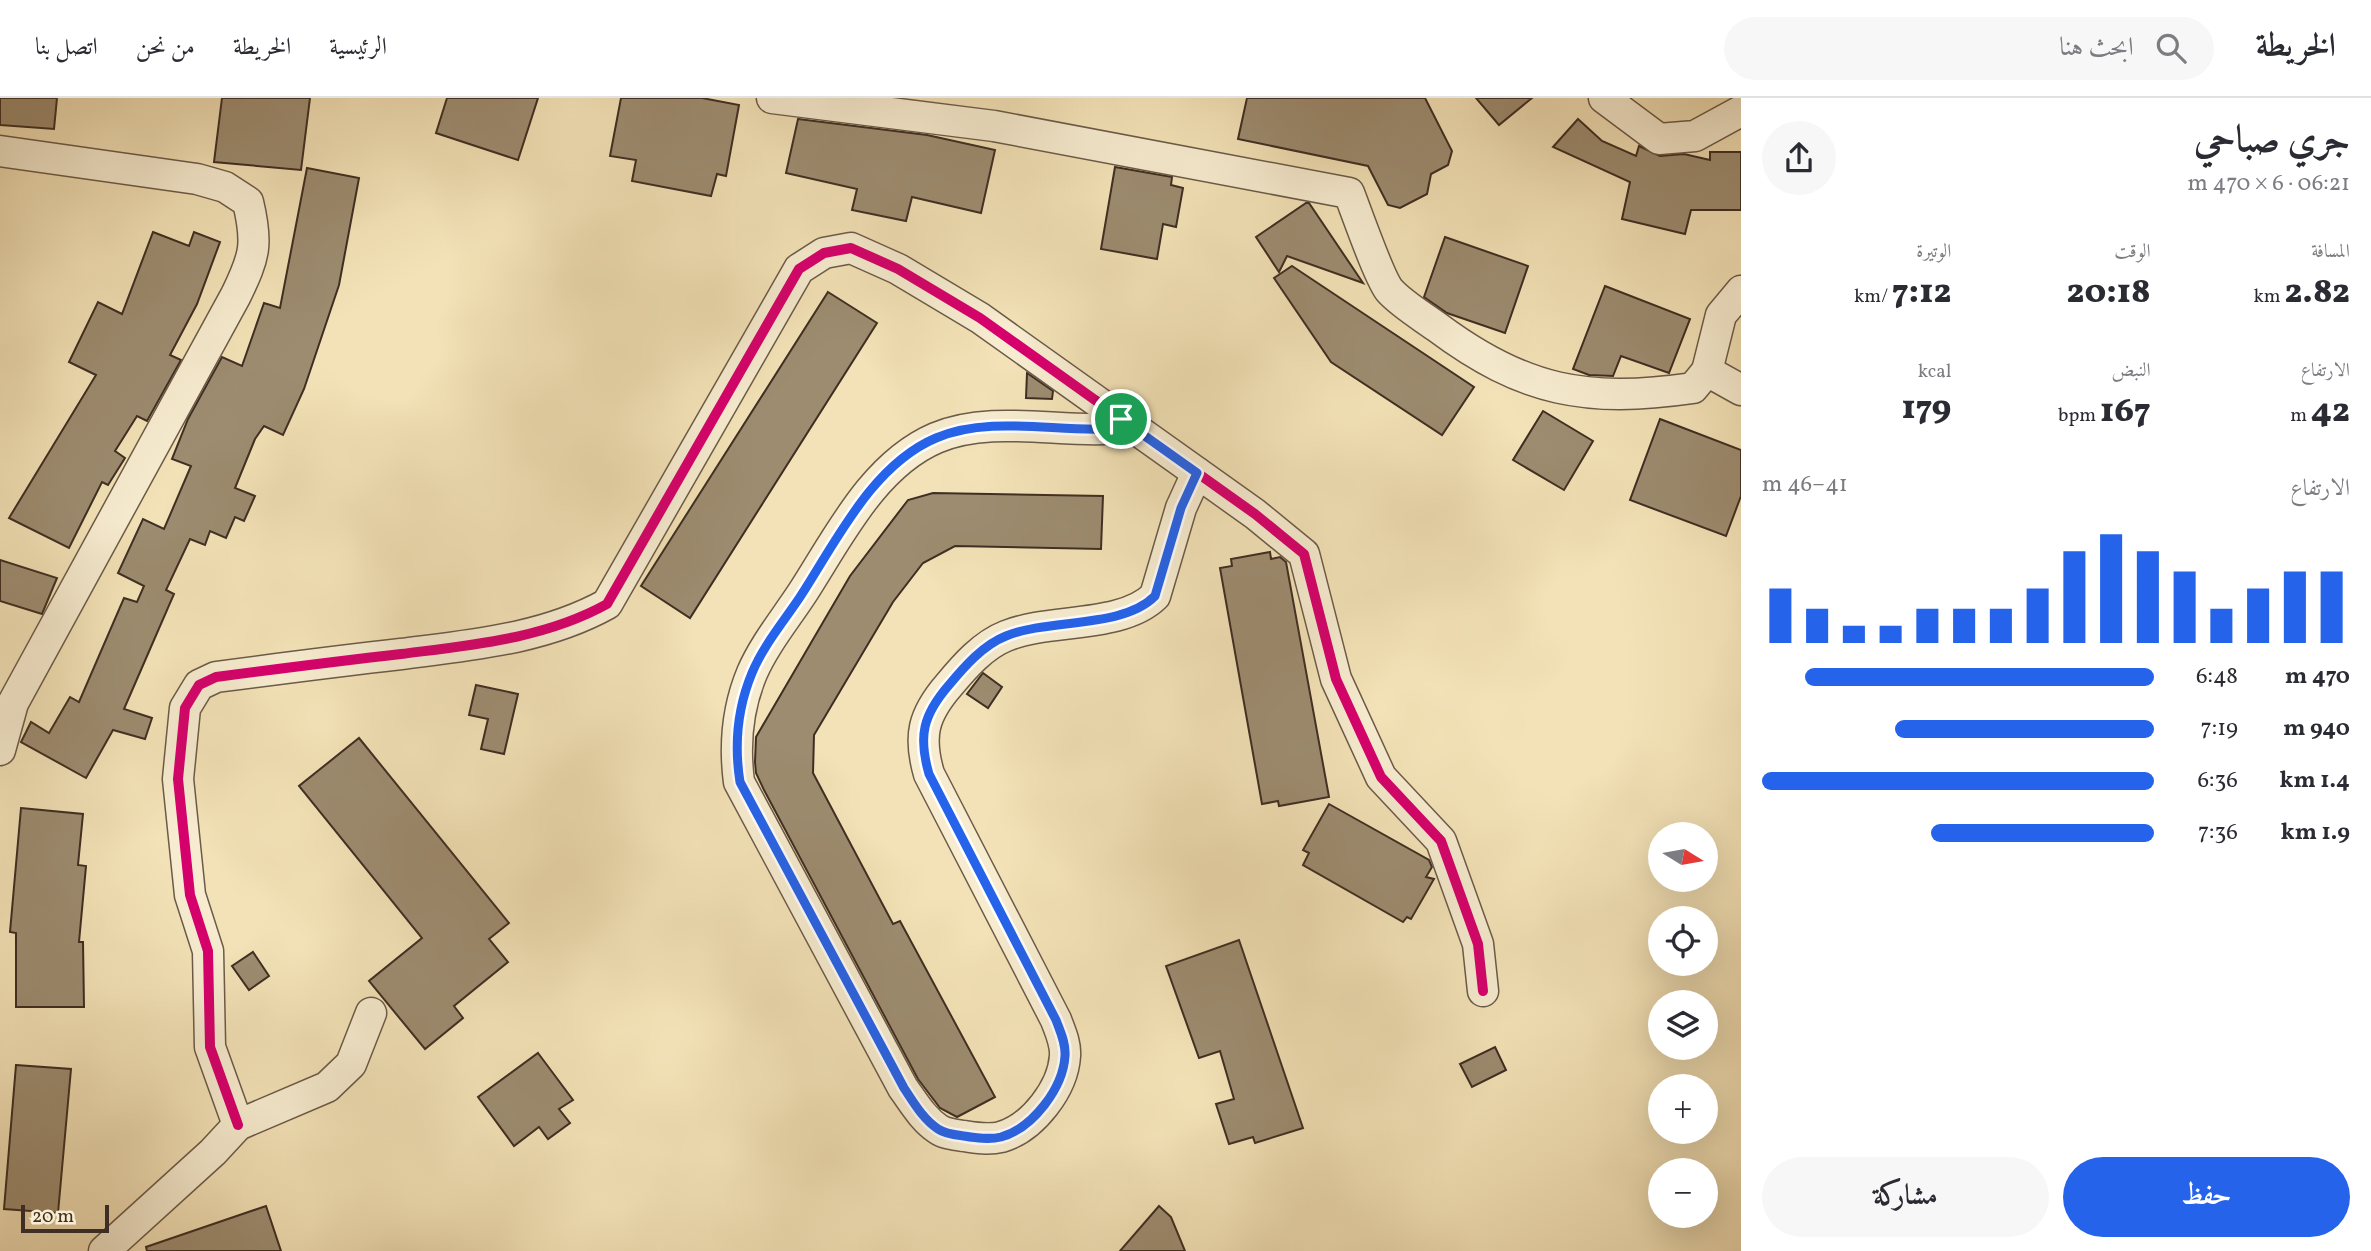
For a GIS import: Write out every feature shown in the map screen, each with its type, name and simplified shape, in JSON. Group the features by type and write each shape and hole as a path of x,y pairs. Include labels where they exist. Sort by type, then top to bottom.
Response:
{"street":[{"path":"772,98 994,126 1349,193 1388,290 1457,342 1517,377 1590,395 1640,396 1693,388 1707,371 1721,315 1741,291"},
{"path":"1604,98 1659,139 1695,136 1741,111"},
{"path":"0,151 169,173 225,187 248,202 256,237 253,260 236,295 13,703 0,750"},
{"path":"238,1125 211,1047 208,951 190,895 177,779 184,708 199,685 216,677 513,638 580,619 607,604 799,269 824,253 850,248 898,269 980,318 1255,514 1304,554 1336,679 1381,777 1441,841 1478,944 1483,991"},
{"path":"1707,371 1741,390"},
{"path":"1121,419 1104,429 973,429 938,437 912,451 887,473 860,505 752,672 739,714 735,751 740,782 904,1088 925,1118 940,1131 978,1139 1002,1136 1023,1125 1045,1104 1059,1080 1065,1057 1065,1043 1056,1020 929,774 921,748 925,721 938,697 969,662 1004,636 1032,628 1121,614 1145,606 1155,596 1181,508 1197,473"},
{"path":"104,1251 213,1152 238,1125 327,1087 351,1064 371,1013"}],"building":[{"path":"0,98 57,98 54,129 0,125"},
{"path":"222,98 310,98 301,170 214,162"},
{"path":"447,98 538,98 518,160 436,133"},
{"path":"621,98 702,98 739,105 726,176 717,174 711,196 632,181 636,160 610,156"},
{"path":"1247,98 1425,98 1452,151 1448,165 1431,174 1427,194 1400,208 1388,205 1368,166 1238,139"},
{"path":"1476,98 1532,98 1499,125"},
{"path":"798,119 927,135 995,150 981,213 912,197 906,221 852,210 857,189 786,173"},
{"path":"1578,119 1602,141 1636,156 1639,146 1660,156 1684,154 1710,160 1710,152 1741,152 1741,210 1691,210 1685,234 1622,219 1630,182 1553,147"},
{"path":"1115,167 1172,177 1171,185 1183,188 1176,227 1163,224 1157,259 1101,249"},
{"path":"307,168 359,178 339,285 304,389 283,435 264,426 255,439 235,488 255,496 244,521 235,517 226,538 210,531 205,545 190,539 166,590 174,594 124,709 152,718 145,739 113,730 86,778 21,742 31,722 49,733 70,697 79,702 124,598 137,602 144,586 118,573 143,519 164,529 191,466 172,459 188,419 222,357 242,366 264,303 280,308"},
{"path":"1309,203 1363,283 1287,256 1279,272 1256,237"},
{"path":"153,232 189,246 194,232 220,242 197,304 170,355 181,360 147,421 137,416 115,451 125,458 108,485 102,482 69,548 9,518 96,375 69,362 98,302 122,314"},
{"path":"1445,237 1528,266 1505,333 1447,313 1424,297"},
{"path":"1292,266 1474,387 1442,435 1331,362 1274,278"},
{"path":"1605,286 1690,319 1669,373 1621,356 1613,376 1589,375 1573,369"},
{"path":"828,292 877,323 690,618 641,586"},
{"path":"1027,373 1053,391 1052,399 1026,398"},
{"path":"1543,411 1593,441 1564,490 1513,460"},
{"path":"1660,419 1741,450 1741,496 1726,536 1630,500"},
{"path":"933,493 1103,496 1101,549 955,546 923,563 893,602 814,735 813,773 893,924 900,921 995,1097 957,1117 940,1108 918,1079 764,790 756,773 755,762 756,737 850,576 908,500"},
{"path":"1270,552 1271,559 1280,557 1286,562 1329,797 1279,806 1278,801 1262,804 1220,568 1232,566 1231,559"},
{"path":"0,560 57,578 42,614 0,601"},
{"path":"983,673 1002,687 988,708 967,694"},
{"path":"476,685 518,694 504,754 481,749 488,719 469,715"},
{"path":"359,738 509,923 489,939 508,962 454,1006 463,1018 425,1049 369,981 422,938 299,786"},
{"path":"1329,804 1429,860 1432,867 1426,877 1434,879 1411,919 1407,917 1403,922 1303,865 1309,853 1303,850"},
{"path":"21,808 83,814 78,865 86,866 79,942 83,942 84,1007 16,1007 16,933 10,932"},
{"path":"1239,940 1303,1128 1255,1143 1253,1137 1229,1144 1216,1104 1234,1099 1220,1051 1199,1058 1166,966"},
{"path":"253,952 269,976 249,990 232,966"},
{"path":"1495,1047 1506,1070 1472,1087 1460,1064"},
{"path":"538,1053 573,1100 559,1109 570,1123 548,1139 539,1127 514,1146 478,1097"},
{"path":"16,1065 71,1069 58,1213 4,1209"},
{"path":"266,1206 281,1251 147,1251 146,1247"},
{"path":"1159,1206 1171,1217 1185,1251 1120,1251"}],"cycle path":[{"path":"238,1125 210,1047 208,951 190,895 178,779 185,708 199,685 216,677 507,639 558,625 607,604 799,269 824,253 851,248 898,269 980,318 1255,514 1304,554 1336,679 1381,777 1441,841 1478,944 1483,991"}],"route":[{"path":"1121,419 1197,473 1181,508 1155,596 1145,606 1121,614 1032,628 1004,636 969,662 938,697 925,721 921,748 929,774 1056,1020 1065,1043 1065,1057 1059,1080 1045,1104 1023,1125 1002,1136 978,1139 940,1131 925,1118 904,1088 740,782 735,751 739,714 752,672 860,505 887,473 912,451 938,437 973,429 1104,429 1121,419"}]}
